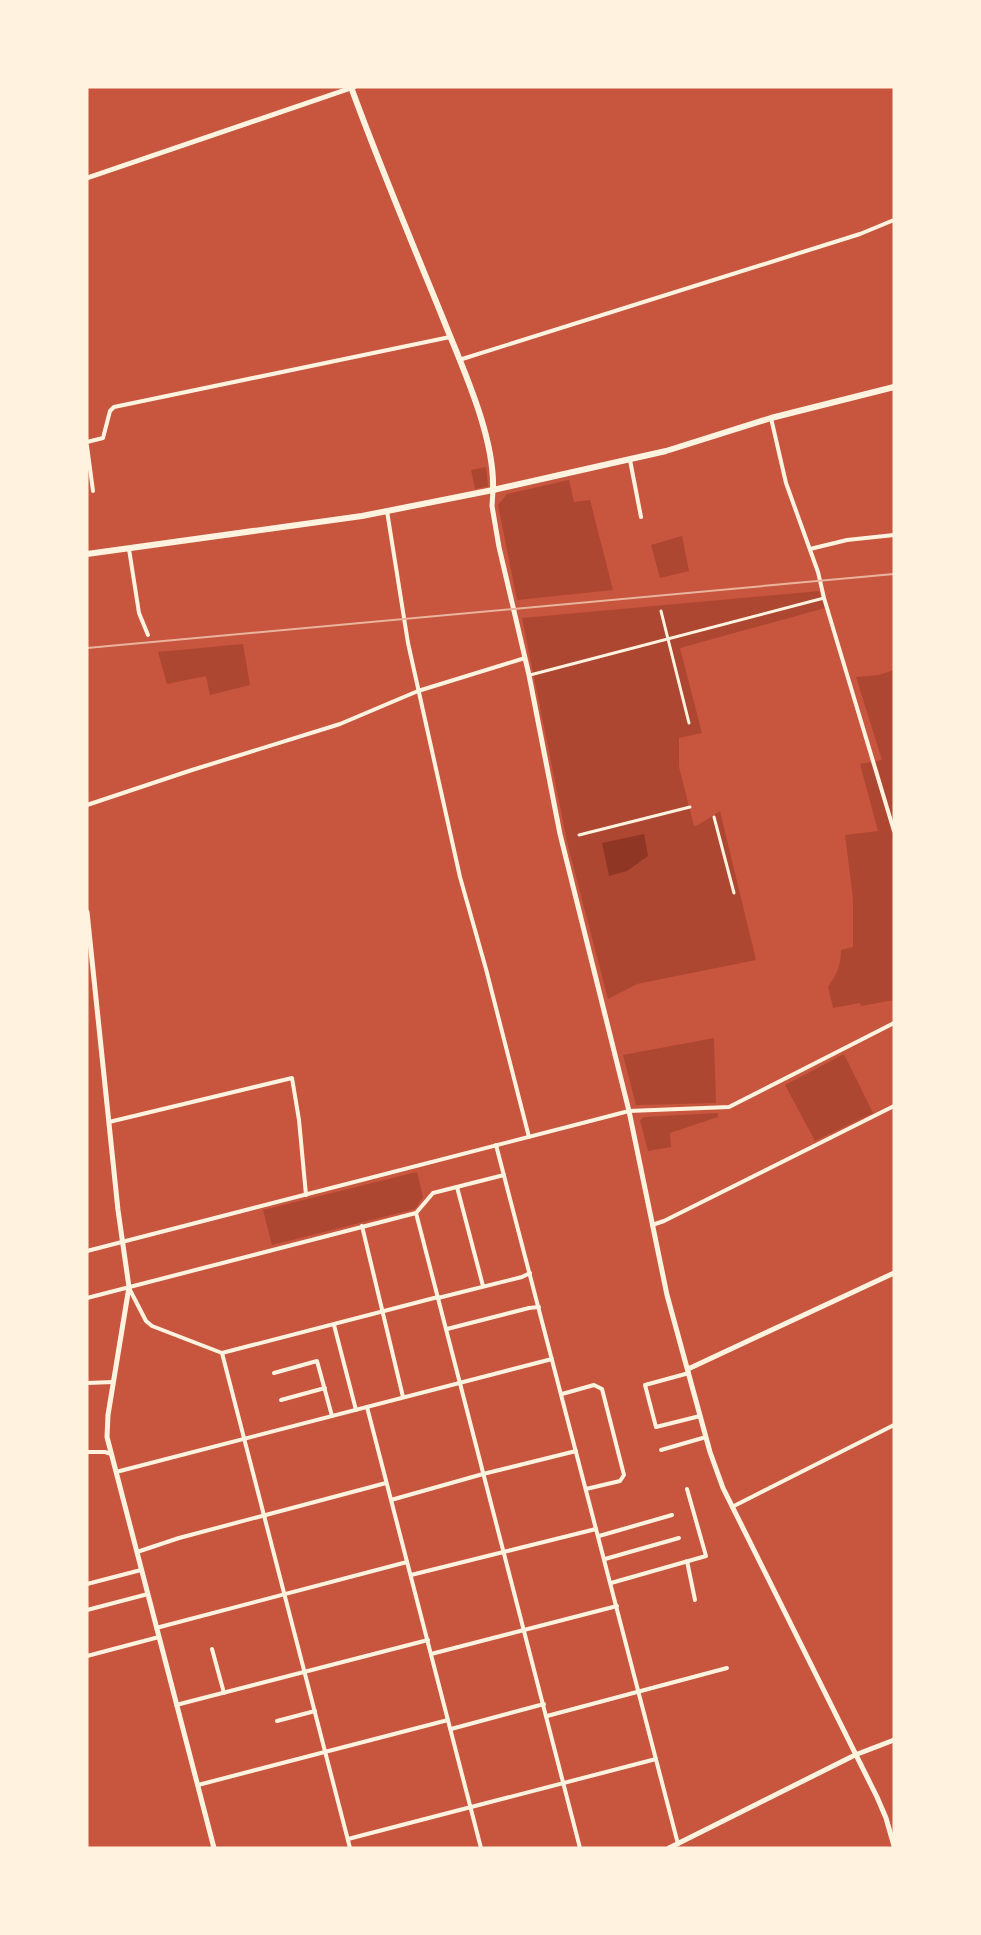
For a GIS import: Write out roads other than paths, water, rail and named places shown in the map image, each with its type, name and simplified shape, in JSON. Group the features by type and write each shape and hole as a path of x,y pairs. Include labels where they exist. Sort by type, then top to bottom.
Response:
{"main road":[{"path":"352,87 376,157 475,402 491,458 493,490"},
{"path":"87,554 387,511 493,490 630,460 771,418 894,387"}],"street":[{"path":"87,178 352,87"},
{"path":"459,360 860,234 894,220"},
{"path":"93,491 87,444 103,438 110,411 114,407 450,337"},
{"path":"771,418 786,483 818,572 894,831"},
{"path":"630,460 641,517"},
{"path":"493,490 492,506 497,538 525,658 560,834 629,1111 667,1295 718,1478 886,1818 894,1846"},
{"path":"387,511 408,643 459,877 486,969 529,1137"},
{"path":"810,549 847,540 894,535"},
{"path":"129,548 139,613 148,635"},
{"path":"528,675 824,598"},
{"path":"661,611 689,723"},
{"path":"87,805 340,724 418,691 525,658"},
{"path":"579,835 690,807"},
{"path":"714,817 734,893"},
{"path":"87,912 108,1122 129,1287 146,1321 152,1326 222,1353 522,1277 530,1273"},
{"path":"87,1251 629,1111 729,1107 894,1023"},
{"path":"108,1122 292,1078 299,1120 306,1195"},
{"path":"652,1225 894,1106"},
{"path":"496,1145 678,1844"},
{"path":"87,1298 416,1213 433,1193 504,1175"},
{"path":"457,1187 483,1286"},
{"path":"416,1213 580,1848"},
{"path":"362,1226 403,1397"},
{"path":"700,1416 656,1427 645,1385 688,1371 894,1273"},
{"path":"129,1287 106,1429 213,1848"},
{"path":"447,1329 539,1307"},
{"path":"334,1325 356,1410"},
{"path":"222,1353 350,1848"},
{"path":"116,1472 552,1359"},
{"path":"274,1373 318,1361 332,1416"},
{"path":"87,1383 113,1382"},
{"path":"562,1394 594,1385 602,1389 624,1475 620,1480 586,1489"},
{"path":"281,1400 325,1388"},
{"path":"367,1407 481,1848"},
{"path":"732,1507 894,1425"},
{"path":"661,1450 706,1437"},
{"path":"391,1500 576,1451"},
{"path":"87,1452 111,1454"},
{"path":"137,1552 179,1538 386,1483"},
{"path":"611,1583 706,1556 687,1489"},
{"path":"599,1536 672,1515"},
{"path":"411,1575 596,1529"},
{"path":"605,1559 679,1538"},
{"path":"687,1561 695,1600"},
{"path":"156,1628 407,1562"},
{"path":"87,1584 142,1570"},
{"path":"87,1610 148,1594"},
{"path":"431,1654 617,1606"},
{"path":"87,1656 159,1637"},
{"path":"176,1705 428,1640"},
{"path":"212,1649 224,1693"},
{"path":"547,1716 727,1668"},
{"path":"451,1729 544,1704"},
{"path":"277,1721 315,1711"},
{"path":"197,1785 448,1720"},
{"path":"669,1848 855,1755 894,1740"},
{"path":"348,1839 656,1759"}],"railway":[{"path":"87,648 894,574"}]}
